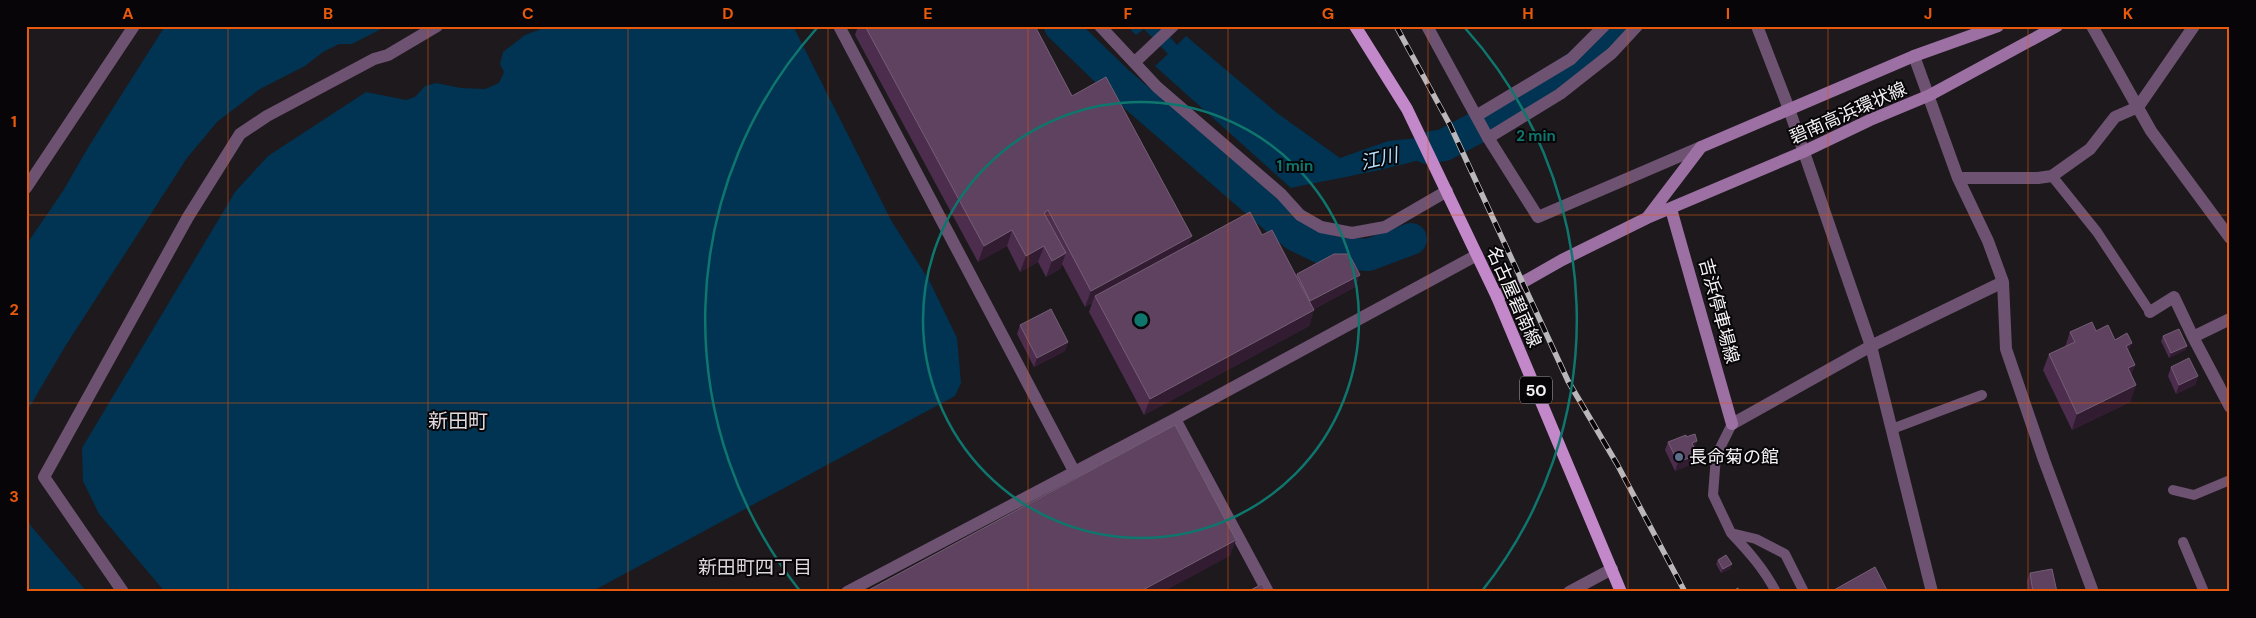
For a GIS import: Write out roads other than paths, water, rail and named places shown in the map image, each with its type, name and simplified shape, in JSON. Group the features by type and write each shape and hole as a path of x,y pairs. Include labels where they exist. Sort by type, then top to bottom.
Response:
{"main road":[{"name":"名古屋碧南線","path":"1355,26 1407,109 1497,297 1621,592"},
{"name":"碧南高浜環状線","path":"1647,218 1701,147 1914,56 1998,26"},
{"name":"碧南高浜環状線","path":"1497,297 1562,260 1647,218 1803,152 1870,120 1930,95 2057,26"},
{"name":"吉浜停車場線","path":"1671,208 1689,265 1732,424"}],"street":[{"path":"26,188 134,26"},
{"path":"123,592 44,477 127,325 188,217 240,134 267,116 374,59 388,55 437,26"},
{"path":"840,26 1074,471"},
{"path":"1100,26 1136,62 1157,87 1281,194 1300,215 1322,227 1352,233 1385,227 1446,191"},
{"path":"1136,62 1173,26"},
{"path":"1427,26 1487,137 1538,217 1701,147"},
{"path":"1476,116 1571,59 1604,26"},
{"path":"1487,137 1560,94 1612,53 1637,26"},
{"path":"1757,26 1790,109 1870,346 1932,592"},
{"path":"2092,26 2151,131 2230,238"},
{"path":"1958,178 2038,178 2052,176 2090,149 2115,117 2138,107 2194,26"},
{"path":"1914,56 1930,95 1958,178 1988,241 2003,282 2006,349 2044,460 2093,592"},
{"path":"847,592 1074,471 1175,420 1477,255"},
{"path":"1732,424 1870,346 2003,282"},
{"path":"2150,312 2174,297 2230,407"},
{"path":"2193,337 2230,319"},
{"path":"1175,420 1268,592"},
{"path":"1569,592 1612,569"}],"lane":[{"path":"2052,176 2097,232 2150,312"},
{"path":"1892,429 1982,395"},
{"path":"1732,424 1716,456 1713,495 1731,533 1753,556 1776,592"},
{"path":"2174,490 2194,495 2230,480"},
{"path":"1731,533 1756,539 1785,554 1804,592"},
{"path":"2183,542 2204,592"}],"water":[{"path":"165,26 387,26 352,44 339,44 323,52 305,66 260,89 217,122 187,158 66,345 26,413 26,245 63,191 89,146"},
{"path":"549,26 793,26 892,222 929,280 957,338 961,383 955,396 591,592 165,592 99,514 83,481 82,448 235,192 268,156 366,92 406,100 415,97 425,86 436,83 461,88 485,89 499,83 504,72 500,64 503,52 525,35"},
{"path":"1127,26 1160,26 1177,45 1186,36 1277,113 1340,158 1388,141 1438,136 1465,127 1472,142 1405,164 1291,188 1155,66 1168,54 1144,29 1136,35"},
{"path":"26,514 31,526 87,592 26,592"}],"waterway":[{"path":"1060,26 1117,81 1295,235 1330,252 1368,255 1411,239"},
{"name":"江川","path":"1427,148 1444,145 1493,119 1578,66 1620,26"}],"railway":[{"path":"1396,26 1450,125 1568,381 1617,464 1685,592"}],"place":[{"name":"長命菊の館","path":"1679,457"}],"district":[{"name":"新田町","path":"458,421"},
{"name":"新田町四丁目","path":"755,567"}]}
